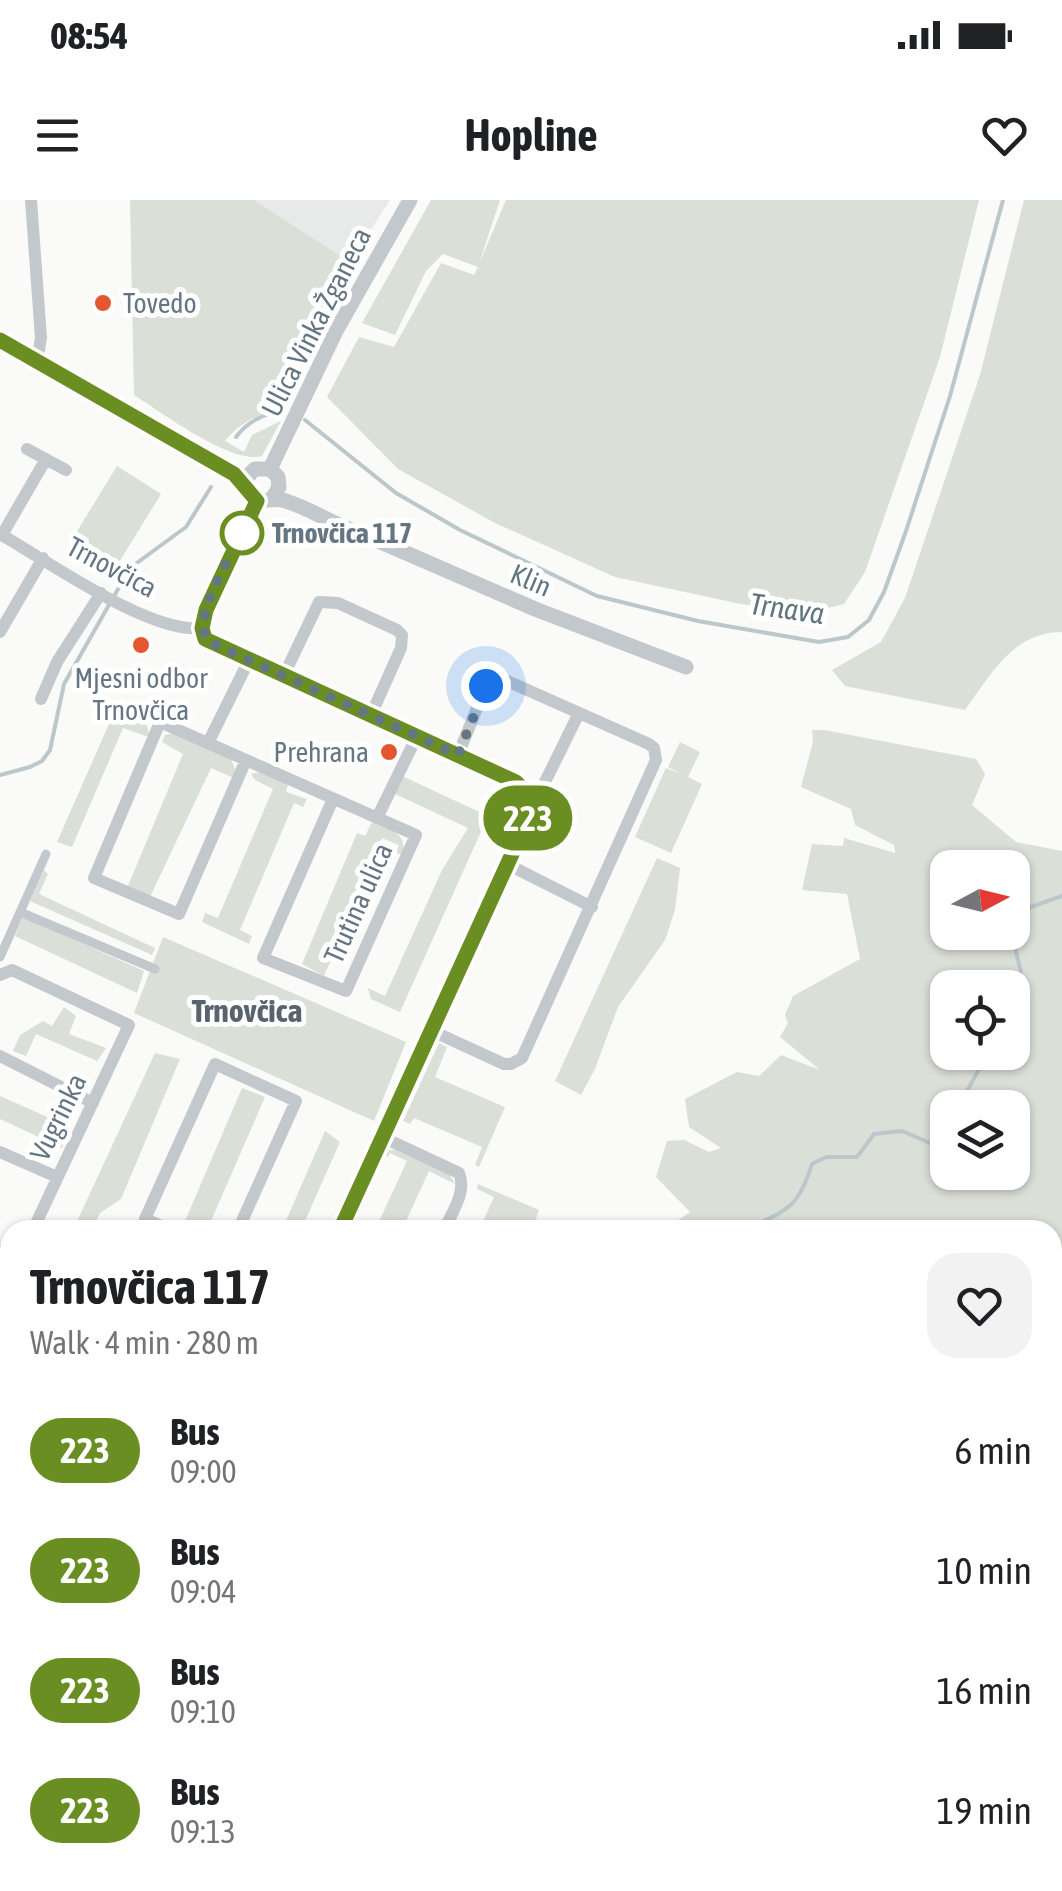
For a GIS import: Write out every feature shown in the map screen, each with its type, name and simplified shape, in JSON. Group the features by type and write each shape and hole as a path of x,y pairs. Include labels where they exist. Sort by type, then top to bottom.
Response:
{"street":[{"path":"31,200 42,338 37,362"},
{"name":"Ulica Vinka Žganeca","path":"268,474 371,266 410,200"},
{"name":"Klin","path":"0,340 234,474 258,497 290,503 535,609 686,667"},
{"name":"Klin","path":"151,425 268,474 290,493 337,516 360,533"},
{"path":"27,449 66,470"},
{"name":"Trnovčica","path":"46,459 1,534 122,604 179,628 202,628 209,642 516,782 530,796"},
{"path":"268,474 278,492 258,497 246,480 268,474"},
{"path":"202,628 206,610 258,497"},
{"path":"0,632 42,558"},
{"path":"40,699 57,662 102,594"},
{"path":"284,674 320,602 338,603 397,630 402,635 402,648 372,715"},
{"path":"208,743 249,660"},
{"path":"430,1030 504,1064 522,1058 655,766 656,753 649,744 505,680 491,681 486,686 458,755"},
{"path":"345,1220 529,817 530,796 544,784 579,713"},
{"path":"246,760 179,914 94,878 160,722 333,798 377,818 417,736"},
{"name":"Trutina ulica","path":"333,798 262,958 346,991 416,836 377,818"},
{"path":"1,967 46,854"},
{"path":"507,864 592,907"},
{"path":"20,912 156,969"},
{"name":"Vugrinka","path":"1,967 129,1025 38,1220"},
{"path":"0,1056 93,1103"},
{"path":"150,1220 145,1218 215,1064 296,1101 242,1220"},
{"path":"382,1137 458,1173 463,1184 448,1220"},
{"path":"0,1152 57,1177"}],"shaded area":[{"path":"130,200 254,200 350,262 285,406 252,419 225,441 244,452 252,435 281,421 262,456 249,457 215,445 134,395"},
{"path":"254,200 390,200 350,262"},
{"path":"431,200 500,200 479,264 506,200 979,200 940,357 865,572 844,604 811,612 741,604 615,577 495,523 398,469 327,397 359,337 394,347 441,263 474,275 478,267 443,254 426,271 395,335 362,323"},
{"path":"1024,200 1062,200 1062,632 1030,639 1017,647 994,670 965,710 845,686 832,670 881,642 905,598 980,375"},
{"path":"117,466 161,494 113,572 68,546"},
{"path":"116,708 143,720 149,737 123,728 72,847 57,842"},
{"path":"812,730 976,759 985,774 972,805 1016,842 1062,851 1062,1220 678,1220 690,1212 656,1177 667,1141 684,1140 709,1152 721,1148 689,1127 685,1099 737,1072 759,1076 781,1055 820,1070 780,1037 788,1023 785,1015 793,996 860,959 847,894 802,890 812,844 843,846 844,838 895,853 894,845 855,825 851,809 801,787 813,742"},
{"path":"176,733 231,759 236,772 234,778 211,768 150,897 128,886 183,754 162,742 165,735"},
{"path":"680,742 700,752 688,777 702,784 671,853 635,837 666,768 682,774 668,767"},
{"path":"259,772 288,784 286,792 307,799 303,807 294,803 240,930 252,936 249,944 202,922 205,913 218,918 273,789 251,774"},
{"path":"402,776 488,816 400,1012 371,999 368,988 385,996 442,870 468,828 395,794"},
{"path":"372,822 400,837 403,855 396,853 399,845 382,838 324,976 302,964 357,833 365,836"},
{"path":"657,858 680,868 675,910 665,940 618,1007 581,1095 555,1081"},
{"path":"44,870 48,874 39,894 155,948 152,955 30,901"},
{"path":"23,917 144,971 137,993 15,936"},
{"path":"163,937 406,1042 374,1121 134,1013"},
{"path":"64,1007 76,1016 69,1034 106,1048 97,1061 36,1034 26,1056 13,1051 20,1035 43,1021 52,1026"},
{"path":"439,1043 447,1047 435,1077 505,1107 479,1167 475,1165 482,1147 414,1118 410,1124 403,1121"},
{"path":"155,1053 180,1059 121,1199 100,1213 97,1220 78,1220"},
{"path":"242,1088 265,1097 211,1220 185,1220"},
{"path":"0,1096 70,1127 62,1148 0,1119"},
{"path":"325,1131 340,1142 305,1220 286,1220"},
{"path":"387,1150 395,1150 450,1175 455,1184 429,1171 407,1220 380,1220 407,1161 390,1153 388,1157 383,1155"},
{"path":"478,1184 539,1210 536,1220 484,1220 494,1197 477,1189"}],"waterway":[{"name":"Trnava","path":"305,420 396,493 460,530 597,596 698,621 819,642 848,637 869,620 884,592 906,531 950,396 1003,200"},
{"name":"Trnava","path":"236,437 257,419 284,412"},
{"name":"Trnava","path":"0,775 42,761 50,750 64,684 130,568 186,527 211,487"},
{"path":"1030,907 1062,896"},
{"path":"1016,950 1020,970"},
{"path":"968,1090 978,1070"},
{"path":"766,1220 795,1200 812,1164 826,1157 857,1157 874,1134 902,1131 930,1143"}],"bus line":[{"name":"223","path":"0,340 234,474 257,501 206,610 202,628 205,639 516,782 530,796 529,817 345,1220"}],"place":[{"name":"Tovedo","path":"103,303"},
{"name":"Trnovčica 117","path":"242,533"},
{"name":"Mjesni odbor Trnovčica","path":"141,645"},
{"name":"Prehrana","path":"389,752"}],"district":[{"name":"Trnovčica","path":"247,1011"}],"route":[{"path":"242,533 206,610 202,628 209,642 458,755 486,686"}]}
